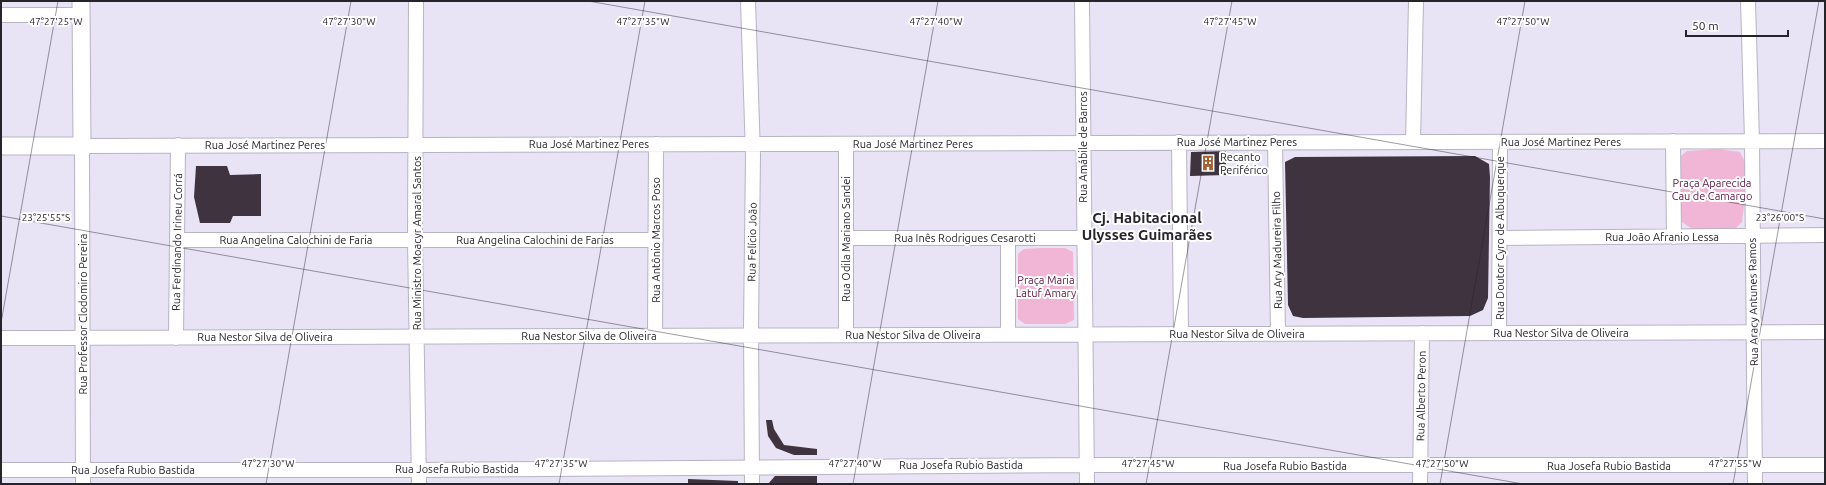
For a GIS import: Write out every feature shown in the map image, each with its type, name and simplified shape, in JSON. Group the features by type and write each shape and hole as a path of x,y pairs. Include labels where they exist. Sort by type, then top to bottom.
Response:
{"main road":[{"name":"Rua Professor Clodomiro Pereira","path":"81,8 82,146"},
{"name":"Rua José Martinez Peres","path":"1,146 82,146"}],"street":[{"name":"Rua Ministro Moacyr Amaral Santos","path":"416,1 417,145 415,240 419,484"},
{"name":"Rua Felício João","path":"748,1 752,144 752,484"},
{"name":"Rua Amábile de Barros","path":"1082,1 1087,484"},
{"path":"1413,142 1416,1"},
{"name":"Rua Aracy Antunes Ramos","path":"1748,1 1752,141 1755,484"},
{"path":"1,15 81,8"},
{"path":"1673,141 1674,237"},
{"name":"Rua José Martinez Peres","path":"82,146 1825,141"},
{"path":"1180,142 1181,334"},
{"name":"Rua Ary Madureira Filho","path":"1275,142 1278,334"},
{"name":"Rua Doutor Cyro de Albuquerque","path":"1499,333 1500,142"},
{"name":"Rua Antônio Marcos Poso","path":"655,336 656,144"},
{"name":"Rua Odila Mariano Sandei","path":"846,144 846,335"},
{"name":"Rua Ferdinando Irineu Corrá","path":"176,338 178,145"},
{"name":"Rua Professor Clodomiro Pereira","path":"82,146 83,477"},
{"name":"Rua João Afranio Lessa","path":"1500,238 1825,236"},
{"name":"Rua Inês Rodrigues Cesarotti","path":"847,238 1084,238"},
{"path":"1008,238 1008,335"},
{"name":"Rua Angelina Calochini de Faria","path":"177,240 415,240"},
{"name":"Rua Angelina Calochini de Farias","path":"415,240 656,240"},
{"name":"Rua Nestor Silva de Oliveira","path":"1,338 83,339 1825,332"},
{"name":"Rua Alberto Peron","path":"1420,484 1422,333"},
{"name":"Rua Josefa Rubio Bastida","path":"1,470 83,477 419,470 752,466 1755,466 1825,464"}],"green space":[{"name":"Praça Aparecida Cau de Camargo","path":"1718,149 1740,152 1745,162 1745,197 1742,222 1734,230 1692,229 1682,222 1679,208 1680,157 1687,151"},
{"name":"Praça Maria Latuf Amary","path":"1065,248 1073,252 1074,320 1065,324 1025,324 1018,319 1018,254 1024,249"}],"building":[{"name":"Recanto Periférico","path":"1226,151 1226,175 1190,176 1191,152"},
{"path":"1475,156 1489,164 1490,177 1488,298 1483,310 1470,316 1303,318 1293,316 1288,305 1285,162 1295,157"},
{"path":"196,166 227,166 230,175 261,174 261,216 233,216 230,223 200,223 194,197"},
{"path":"766,420 772,420 774,429 784,445 817,449 817,455 794,455 776,448 768,436"},
{"path":"775,476 817,476 817,484 768,484"},
{"path":"688,479 738,481 738,484 688,484"}],"place":[{"name":"Recanto Periférico","path":"1208,163"}],"district":[{"name":"Cj. Habitacional Ulysses Guimarães","path":"1147,226"}]}
